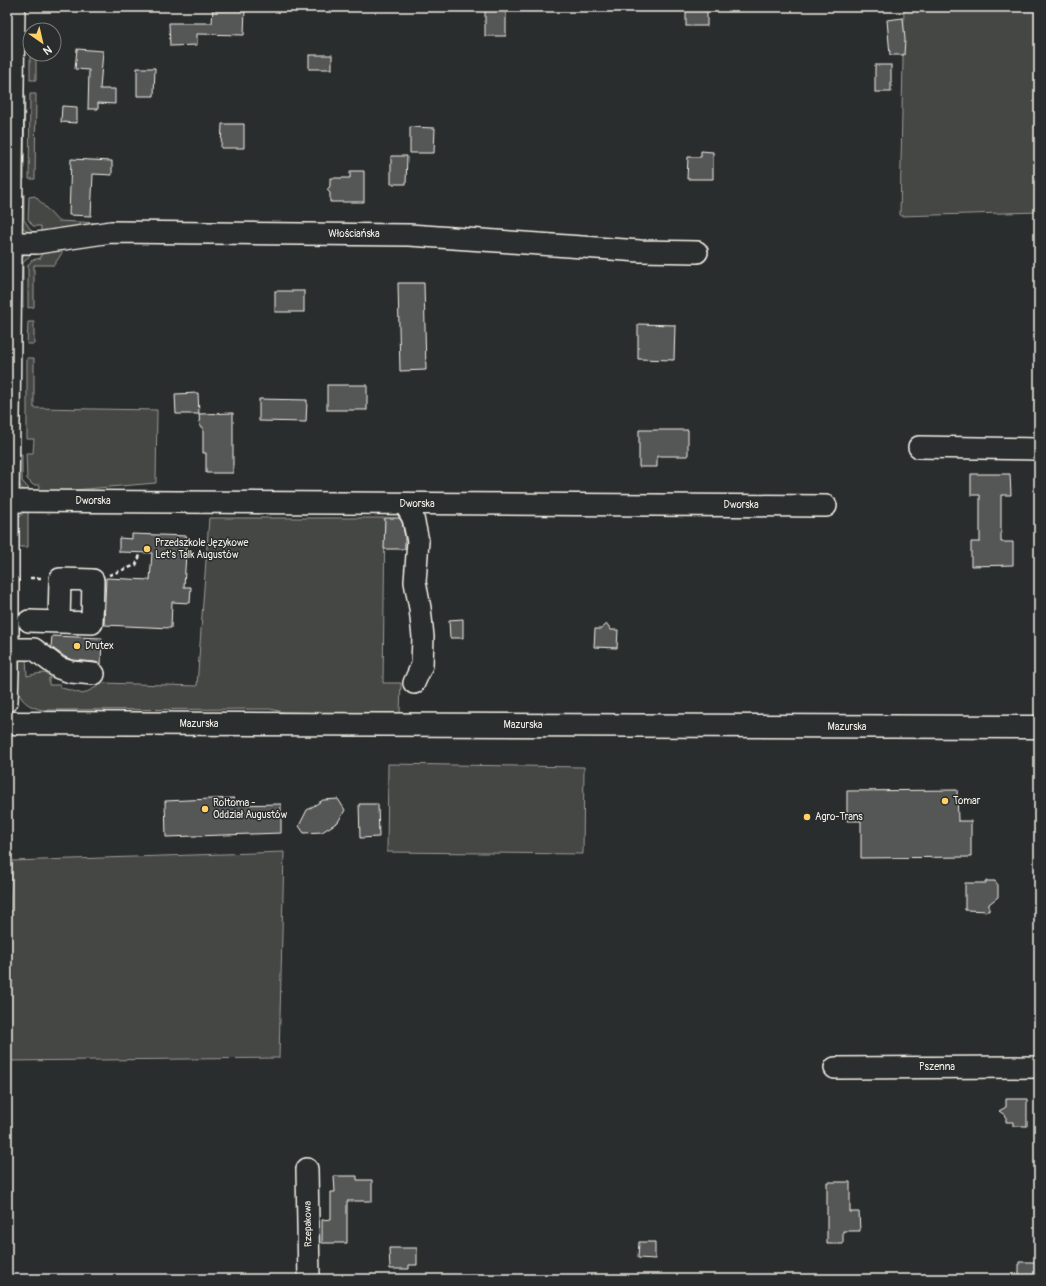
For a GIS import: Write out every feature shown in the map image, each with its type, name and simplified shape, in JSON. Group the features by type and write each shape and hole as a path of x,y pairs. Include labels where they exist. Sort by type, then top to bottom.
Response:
{"main road":[{"name":"Mazurska","path":"7,723 1039,727"}],"street":[{"path":"7,701 8,425 11,243 10,147 14,7"},
{"name":"Włościańska","path":"11,243 38,243 111,232 401,235 640,251 697,252"},
{"path":"919,447 1039,449"},
{"name":"Dworska","path":"8,501 826,506"},
{"path":"405,504 413,518 418,541 415,582 420,608 423,637 422,665 414,684"},
{"path":"29,621 59,622"},
{"path":"8,649 34,649 59,668 71,672 94,674"},
{"name":"Pszenna","path":"835,1068 1039,1067"},
{"name":"Rzepakowa","path":"307,1169 309,1279"}],"path":[{"path":"106,576 136,564 141,553"}],"shaded area":[{"path":"904,7 1039,7 1039,212 900,216"},
{"path":"30,62 36,62 36,80 30,80"},
{"path":"25,94 24,179 21,177 22,95"},
{"path":"30,94 36,94 35,179 29,179"},
{"path":"22,194 24,194 24,220 33,233 29,234 21,225"},
{"path":"35,196 58,221 100,223 90,227 41,235 41,226 33,226 28,219 29,197"},
{"path":"41,248 61,248 62,253 54,265 34,265 34,307 28,308 28,265 32,260 41,258"},
{"path":"26,252 32,253 23,263 23,308 20,306 20,260"},
{"path":"28,322 34,322 34,344 27,344"},
{"path":"27,358 34,358 34,408 157,410 156,483 39,493 40,485 33,485 27,479 26,453 33,453 34,439 27,439"},
{"path":"19,454 22,454 22,481 30,490 30,493 25,491 18,483 17,472"},
{"path":"30,509 30,512 28,513 28,547 16,547 16,530 18,520"},
{"path":"209,518 385,518 383,683 401,683 400,714 283,712 270,709 42,710 33,707 22,699 19,694 16,665 26,657 27,676 45,673 55,678 49,678 49,685 60,685 62,688 83,694 104,683 197,686"},
{"path":"388,764 584,767 583,854 387,852"},
{"path":"284,852 279,1058 7,1061 7,1008 12,861"}],"building":[{"path":"213,7 245,8 244,35 197,34 197,45 170,46 169,23 212,23"},
{"path":"686,7 707,7 707,26 686,26"},
{"path":"485,8 506,8 506,36 485,36"},
{"path":"903,18 905,39 904,55 890,55 887,20"},
{"path":"77,49 103,51 100,89 115,89 115,104 98,103 98,109 88,109 89,70 75,69"},
{"path":"309,55 332,55 332,69 309,69"},
{"path":"875,65 891,65 891,92 875,92"},
{"path":"137,68 155,68 154,96 137,96"},
{"path":"62,106 77,107 77,123 61,122"},
{"path":"222,124 244,124 244,148 221,148"},
{"path":"410,127 435,128 434,153 410,153"},
{"path":"701,151 713,152 713,179 687,179 688,157 701,157"},
{"path":"391,156 407,156 406,184 391,184"},
{"path":"71,159 112,161 112,175 93,174 91,216 69,215"},
{"path":"350,171 364,171 364,202 330,202 330,193 327,190 330,186 330,178 350,178"},
{"path":"398,283 424,283 426,370 400,371"},
{"path":"275,291 304,291 304,312 275,312"},
{"path":"638,324 675,325 674,360 638,359"},
{"path":"327,385 367,385 367,410 327,410"},
{"path":"198,393 199,414 176,414 175,394"},
{"path":"259,399 307,400 306,422 259,421"},
{"path":"233,413 233,473 206,473 206,453 203,453 203,427 200,427 199,414"},
{"path":"639,430 688,430 688,456 657,456 657,467 639,467"},
{"path":"971,474 1010,474 1011,495 1001,495 1001,542 1013,542 1013,565 971,566 971,542 980,542 980,495 971,495"},
{"path":"385,518 399,518 402,522 405,537 405,549 384,549"},
{"path":"132,534 187,536 184,587 191,587 190,603 172,602 171,628 104,625 106,578 150,580 152,553 119,552 119,538 132,539"},
{"path":"463,619 463,638 450,638 449,620"},
{"path":"607,624 611,630 618,630 617,648 594,647 595,629 601,629"},
{"name":"Drutex","path":"52,636 102,638 101,664 73,660 65,657 51,647"},
{"path":"957,790 958,821 971,821 971,857 861,858 861,821 847,821 847,791"},
{"path":"234,798 234,805 281,804 281,833 166,837 165,801"},
{"path":"338,799 345,810 338,822 322,832 304,833 299,826 307,810 323,800"},
{"path":"359,804 378,804 379,837 360,838"},
{"path":"986,881 995,881 998,885 998,897 989,904 989,911 965,910 965,883 986,883"},
{"path":"1006,1099 1027,1099 1027,1126 1013,1126 1013,1122 1006,1122 1006,1116 999,1111 1006,1107"},
{"path":"334,1176 357,1176 357,1180 372,1180 372,1201 347,1201 347,1243 322,1243 322,1220 331,1219 331,1192 335,1192"},
{"path":"827,1182 850,1182 850,1212 859,1212 860,1231 843,1231 843,1244 827,1244"},
{"path":"639,1242 655,1242 655,1259 638,1258"},
{"path":"389,1248 417,1248 417,1265 409,1265 409,1269 390,1269"},
{"path":"1019,1262 1039,1262 1039,1275 1033,1275 1033,1279 1019,1279"}],"place":[{"name":"Przedszkole Językowe Let's Talk Augustów","path":"147,549"},
{"name":"Drutex","path":"77,646"},
{"name":"Tomar","path":"945,801"},
{"name":"Roltoma - Oddział Augustów","path":"205,809"},
{"name":"Agro-Trans","path":"807,817"}]}
